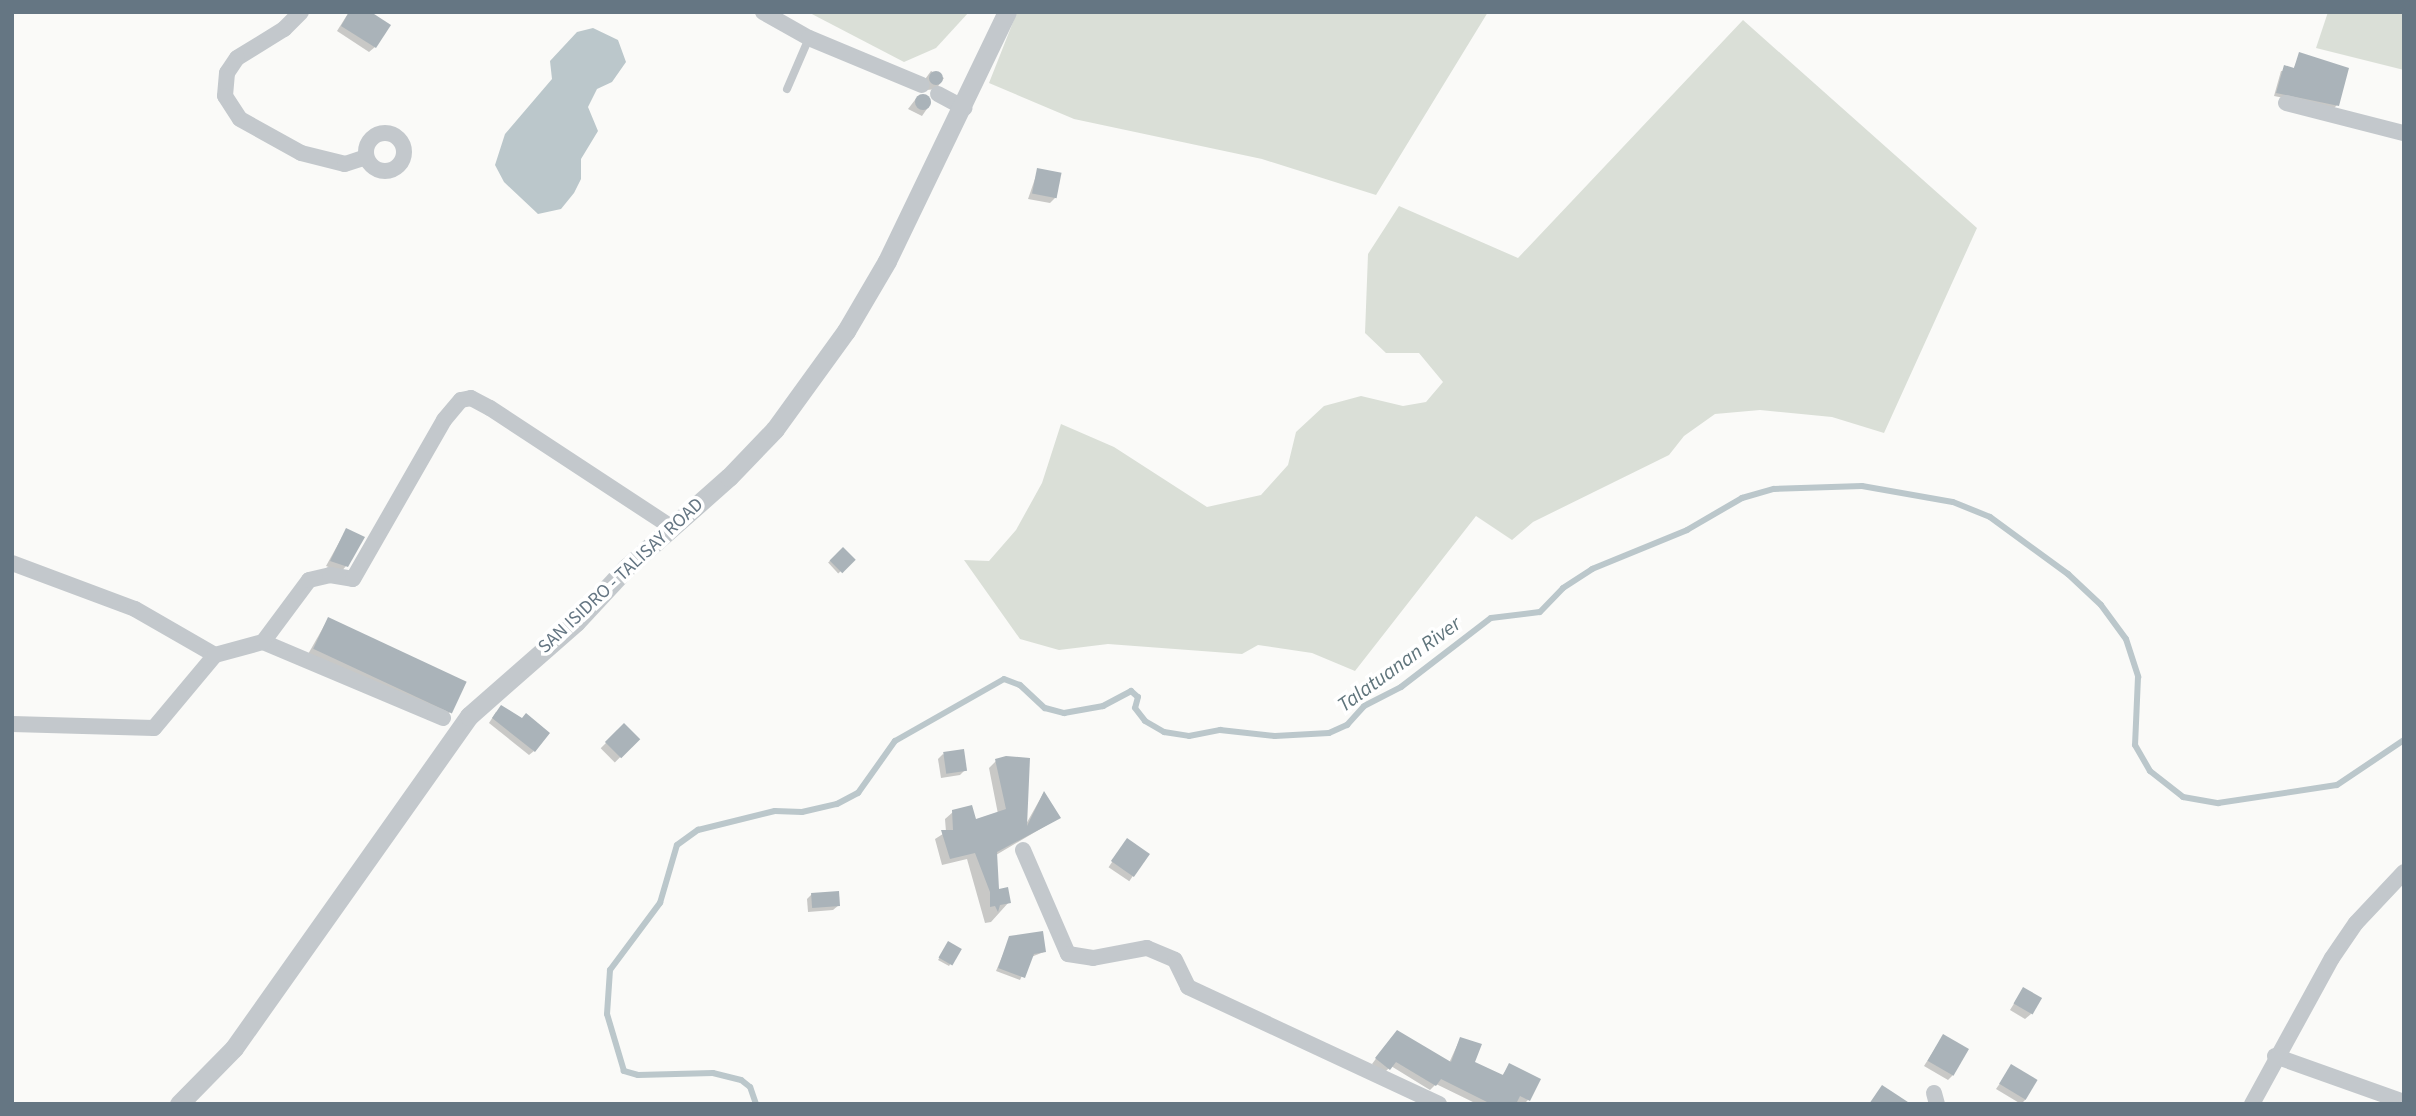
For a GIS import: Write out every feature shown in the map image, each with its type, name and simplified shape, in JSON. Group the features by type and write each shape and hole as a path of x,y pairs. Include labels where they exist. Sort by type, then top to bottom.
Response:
{"street":[{"path":"301,12 284,29 237,58 227,73 225,96 240,119 301,153 345,164 366,157"},
{"path":"763,12 809,38 922,85"},
{"name":"SAN ISIDRO - TALISAY ROAD","path":"179,1104 234,1048 457,730 671,527 765,442 846,331 922,197 1007,12"},
{"path":"938,94 964,108"},
{"path":"2286,103 2404,133"},
{"path":"263,642 309,580 330,575 353,579 444,420 466,398 491,408 671,527"},
{"path":"12,563 135,609 215,654"},
{"path":"12,724 154,728 215,654 263,642 443,718"},
{"path":"1023,850 1068,954 1093,958 1147,948 1175,960 1188,987 1439,1104"},
{"path":"2252,1104 2275,1056 2356,923 2404,872"},
{"path":"2275,1056 2404,1102"}],"lane":[{"path":"787,89 809,38"}],"shaded area":[{"path":"808,12 969,12 936,48 904,62"},
{"path":"1017,12 1488,12 1376,195 1262,159 1074,119 989,83"},
{"path":"2328,12 2404,12 2404,70 2316,48"},
{"path":"1743,20 1977,228 1884,433 1832,417 1760,410 1715,414 1684,436 1669,455 1533,522 1512,540 1476,516 1355,671 1312,653 1258,645 1242,654 1108,644 1059,650 1020,639 964,560 989,561 1016,530 1042,483 1061,424 1114,447 1207,507 1261,495 1288,465 1296,432 1324,406 1361,396 1403,406 1426,402 1443,382 1419,353 1386,353 1365,333 1368,254 1399,206 1518,258"},
{"path":"593,28 618,40 626,62 612,82 597,89 588,107 598,131 581,159 581,179 574,193 561,209 538,214 504,182 495,165 505,134 552,79 550,61 577,32"}],"building":[{"path":"349,12 371,12 391,25 376,48 341,26"},
{"path":"2299,52 2349,68 2339,106 2276,93 2284,65 2294,68"},
{"path":"933,71 939,71 943,78 939,85 933,85 929,81 929,75"},
{"path":"920,94 926,94 931,102 929,108 920,110 915,105 915,99"},
{"path":"1037,168 1062,173 1057,198 1032,194"},
{"path":"346,528 365,537 348,567 330,561"},
{"path":"843,547 856,560 842,573 830,560"},
{"path":"328,617 467,682 452,713 313,649"},
{"path":"501,705 522,718 526,713 550,733 535,752 492,718"},
{"path":"624,723 640,739 621,758 605,742"},
{"path":"964,749 967,771 946,774 943,752"},
{"path":"1006,756 1030,758 1027,826 1044,791 1061,818 997,852 999,889 1008,887 1011,903 1000,905 998,912 995,906 990,907 990,892 975,853 950,859 941,830 953,830 952,810 972,805 976,819 1006,809 995,759"},
{"path":"1127,838 1150,854 1134,877 1111,861"},
{"path":"839,891 840,906 812,908 811,893"},
{"path":"1043,931 1046,952 1034,954 1025,978 998,968 1009,936"},
{"path":"948,941 962,949 952,965 938,957"},
{"path":"2023,987 2042,998 2033,1014 2014,1003"},
{"path":"1397,1030 1451,1062 1460,1037 1482,1044 1475,1062 1503,1075 1509,1063 1541,1079 1530,1101 1520,1096 1516,1104 1491,1104 1441,1079 1436,1086 1396,1062 1390,1070 1375,1058"},
{"path":"1943,1034 1969,1049 1953,1076 1928,1061"},
{"path":"2011,1064 2038,1080 2026,1100 1999,1084"},
{"path":"1882,1085 1911,1104 1869,1104"}],"waterway":[{"name":"Talatuanan River","path":"756,1104 750,1087 741,1080 713,1073 638,1075 624,1071 607,1014 610,970 660,903 677,845 698,830 775,811 802,812 837,804 858,793 895,741 1004,679 1020,685 1045,708 1064,713 1103,706 1131,691 1138,697 1135,708 1145,721 1164,732 1189,736 1220,730 1275,736 1329,733 1347,725 1364,706 1401,687 1491,618 1540,612 1563,588 1592,569 1687,530 1742,498 1774,489 1862,486 1953,502 1990,517 2068,574 2101,605 2126,639 2138,677 2135,745 2150,771 2183,797 2218,803 2337,785 2404,740"}]}
